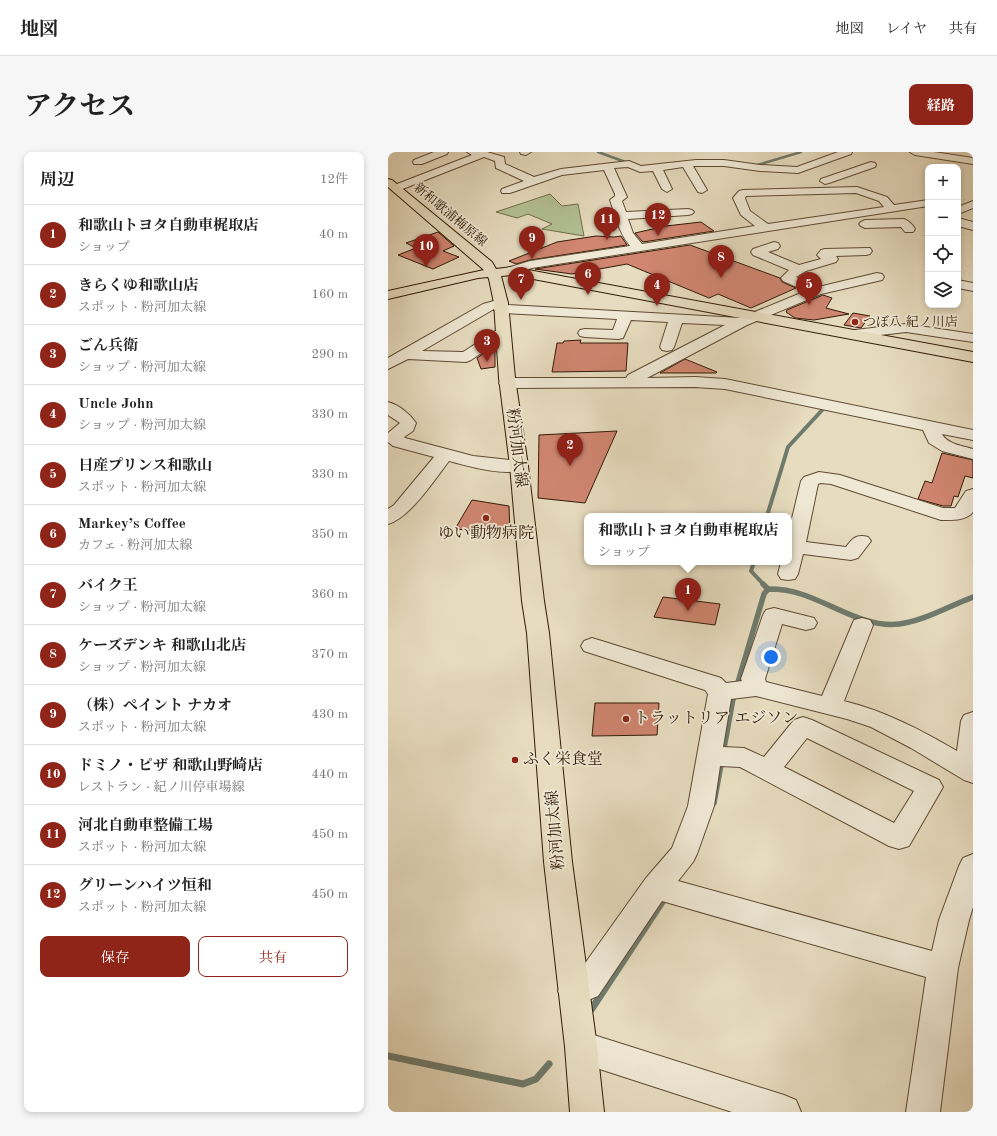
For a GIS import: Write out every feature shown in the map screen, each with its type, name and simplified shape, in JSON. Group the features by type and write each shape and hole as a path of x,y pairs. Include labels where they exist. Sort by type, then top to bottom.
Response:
{"main road":[{"name":"新和歌浦梅原線","path":"392,185 487,265 502,271"},
{"path":"388,295 502,271 748,319 855,334 973,357"},
{"name":"粉河加太線","path":"502,271 496,279 501,306 507,383 519,466 533,601 538,633 558,862 581,1047 587,1112"}],"street":[{"path":"418,162 443,152"},
{"path":"798,170 847,152"},
{"path":"915,152 935,153 973,161"},
{"path":"392,185 478,153 500,159 500,166 532,181"},
{"path":"672,154 693,163 702,190"},
{"path":"742,162 757,159"},
{"path":"506,190 561,172 608,166 629,164 640,169 693,163 742,162 798,170 822,181 857,190 883,199 891,208"},
{"path":"743,192 740,187 757,183 822,181 871,165"},
{"path":"608,166 620,194 620,197 616,200 627,234 639,248"},
{"path":"656,167 667,189"},
{"path":"743,192 857,190"},
{"path":"743,192 739,198 745,213 765,228"},
{"path":"961,198 973,196"},
{"path":"670,200 676,213"},
{"path":"862,203 873,211"},
{"path":"502,271 530,265 925,203"},
{"path":"961,210 973,204"},
{"path":"621,216 688,212"},
{"path":"799,223 804,226 904,223 908,229"},
{"path":"961,223 973,226"},
{"path":"774,246 757,252 799,270"},
{"path":"817,291 788,278 799,270 832,259 823,255 825,253 866,251"},
{"path":"631,382 634,378 748,319 817,291 877,277"},
{"path":"961,285 973,288"},
{"path":"388,364 488,307 501,306 676,319 748,319"},
{"path":"585,333 618,335 625,316"},
{"path":"667,347 676,319"},
{"path":"855,334 906,328 973,338"},
{"path":"407,354 470,361 502,333"},
{"path":"507,383 694,382 725,384 973,435"},
{"path":"388,407 405,419 408,423 407,427 390,438"},
{"path":"930,426 935,439 948,447 973,454"},
{"path":"390,438 399,442 446,455 501,466 519,466"},
{"path":"388,518 401,509 446,455"},
{"path":"792,559 810,480 819,477 834,479 941,514 960,514 966,510 973,495"},
{"path":"795,547 851,554 861,541"},
{"path":"788,574 790,565"},
{"path":"574,991 587,986 666,889 683,854 701,806 718,757 737,690 754,679 774,615 806,623"},
{"path":"830,706 862,625"},
{"path":"592,646 713,684 737,690 830,706 880,721 920,741 970,771 973,721"},
{"path":"718,757 744,758 767,770 899,838 930,787 803,726 767,770"},
{"path":"923,1112 943,968 954,920 972,866"},
{"path":"666,889 943,968"},
{"path":"581,1047 784,1112"}],"green space":[{"path":"550,194 562,206 578,204 584,236 542,229 552,224 528,214 517,218 496,212"}],"building":[{"path":"701,222 714,231 643,242 635,233 666,226"},
{"path":"438,232 454,246 443,251 459,257 433,269 398,255 416,248 406,243"},
{"path":"596,236 621,236 627,245 530,260 516,264 509,261 557,242"},
{"path":"690,245 780,278 782,282 796,288 751,308 718,294 709,298 627,264 572,274 535,269"},
{"path":"823,295 832,298 826,308 849,314 814,320 795,318 786,312 787,310"},
{"name":"つぼ八 紀ノ川店","path":"853,313 870,316 861,328 844,325"},
{"path":"581,340 580,343 628,343 626,371 552,372 557,343"},
{"path":"495,346 495,367 481,369 477,358"},
{"path":"685,359 717,372 660,373"},
{"path":"617,431 585,503 538,498 539,435"},
{"path":"942,453 973,460 973,478 965,476 958,497 954,496 951,506 943,506 918,499 925,481 932,483"},
{"name":"ゆい動物病院","path":"472,500 509,506 510,534 455,529"},
{"path":"663,597 720,604 715,625 654,617"},
{"name":"トラットリア エジソン","path":"595,703 659,703 657,735 592,736"}],"waterway":[{"path":"598,152 631,164"},
{"path":"754,166 801,152"},
{"path":"768,513 788,447 824,408"},
{"path":"753,565 751,571 764,585"},
{"path":"764,585 768,589"},
{"path":"714,803 733,699 764,594 768,589"},
{"path":"768,589 797,593 813,598 861,619 886,624 899,624 918,620 973,597"},
{"path":"591,1010 666,896"},
{"path":"388,1056 523,1084 536,1079 549,1064"}],"place":[{"name":"グリーンハイツ恒和","path":"658,236"},
{"name":"河北自動車整備工場","path":"607,240"},
{"name":"（株）ペイント ナカオ","path":"532,259"},
{"name":"ドミノ・ピザ 和歌山野崎店","path":"426,267"},
{"name":"ケーズデンキ 和歌山北店","path":"721,278"},
{"name":"Markey’s Coffee","path":"588,295"},
{"name":"バイク王","path":"521,300"},
{"name":"日産プリンス和歌山","path":"809,305"},
{"name":"Uncle John","path":"657,306"},
{"name":"つぼ八 紀ノ川店","path":"855,322"},
{"name":"ごん兵衛","path":"487,362"},
{"name":"きらくゆ和歌山店","path":"570,466"},
{"name":"ゆい動物病院","path":"486,518"},
{"name":"和歌山トヨタ自動車梶取店","path":"688,611"},
{"name":"トラットリア エジソン","path":"626,719"},
{"name":"ふく栄食堂","path":"515,760"}]}
